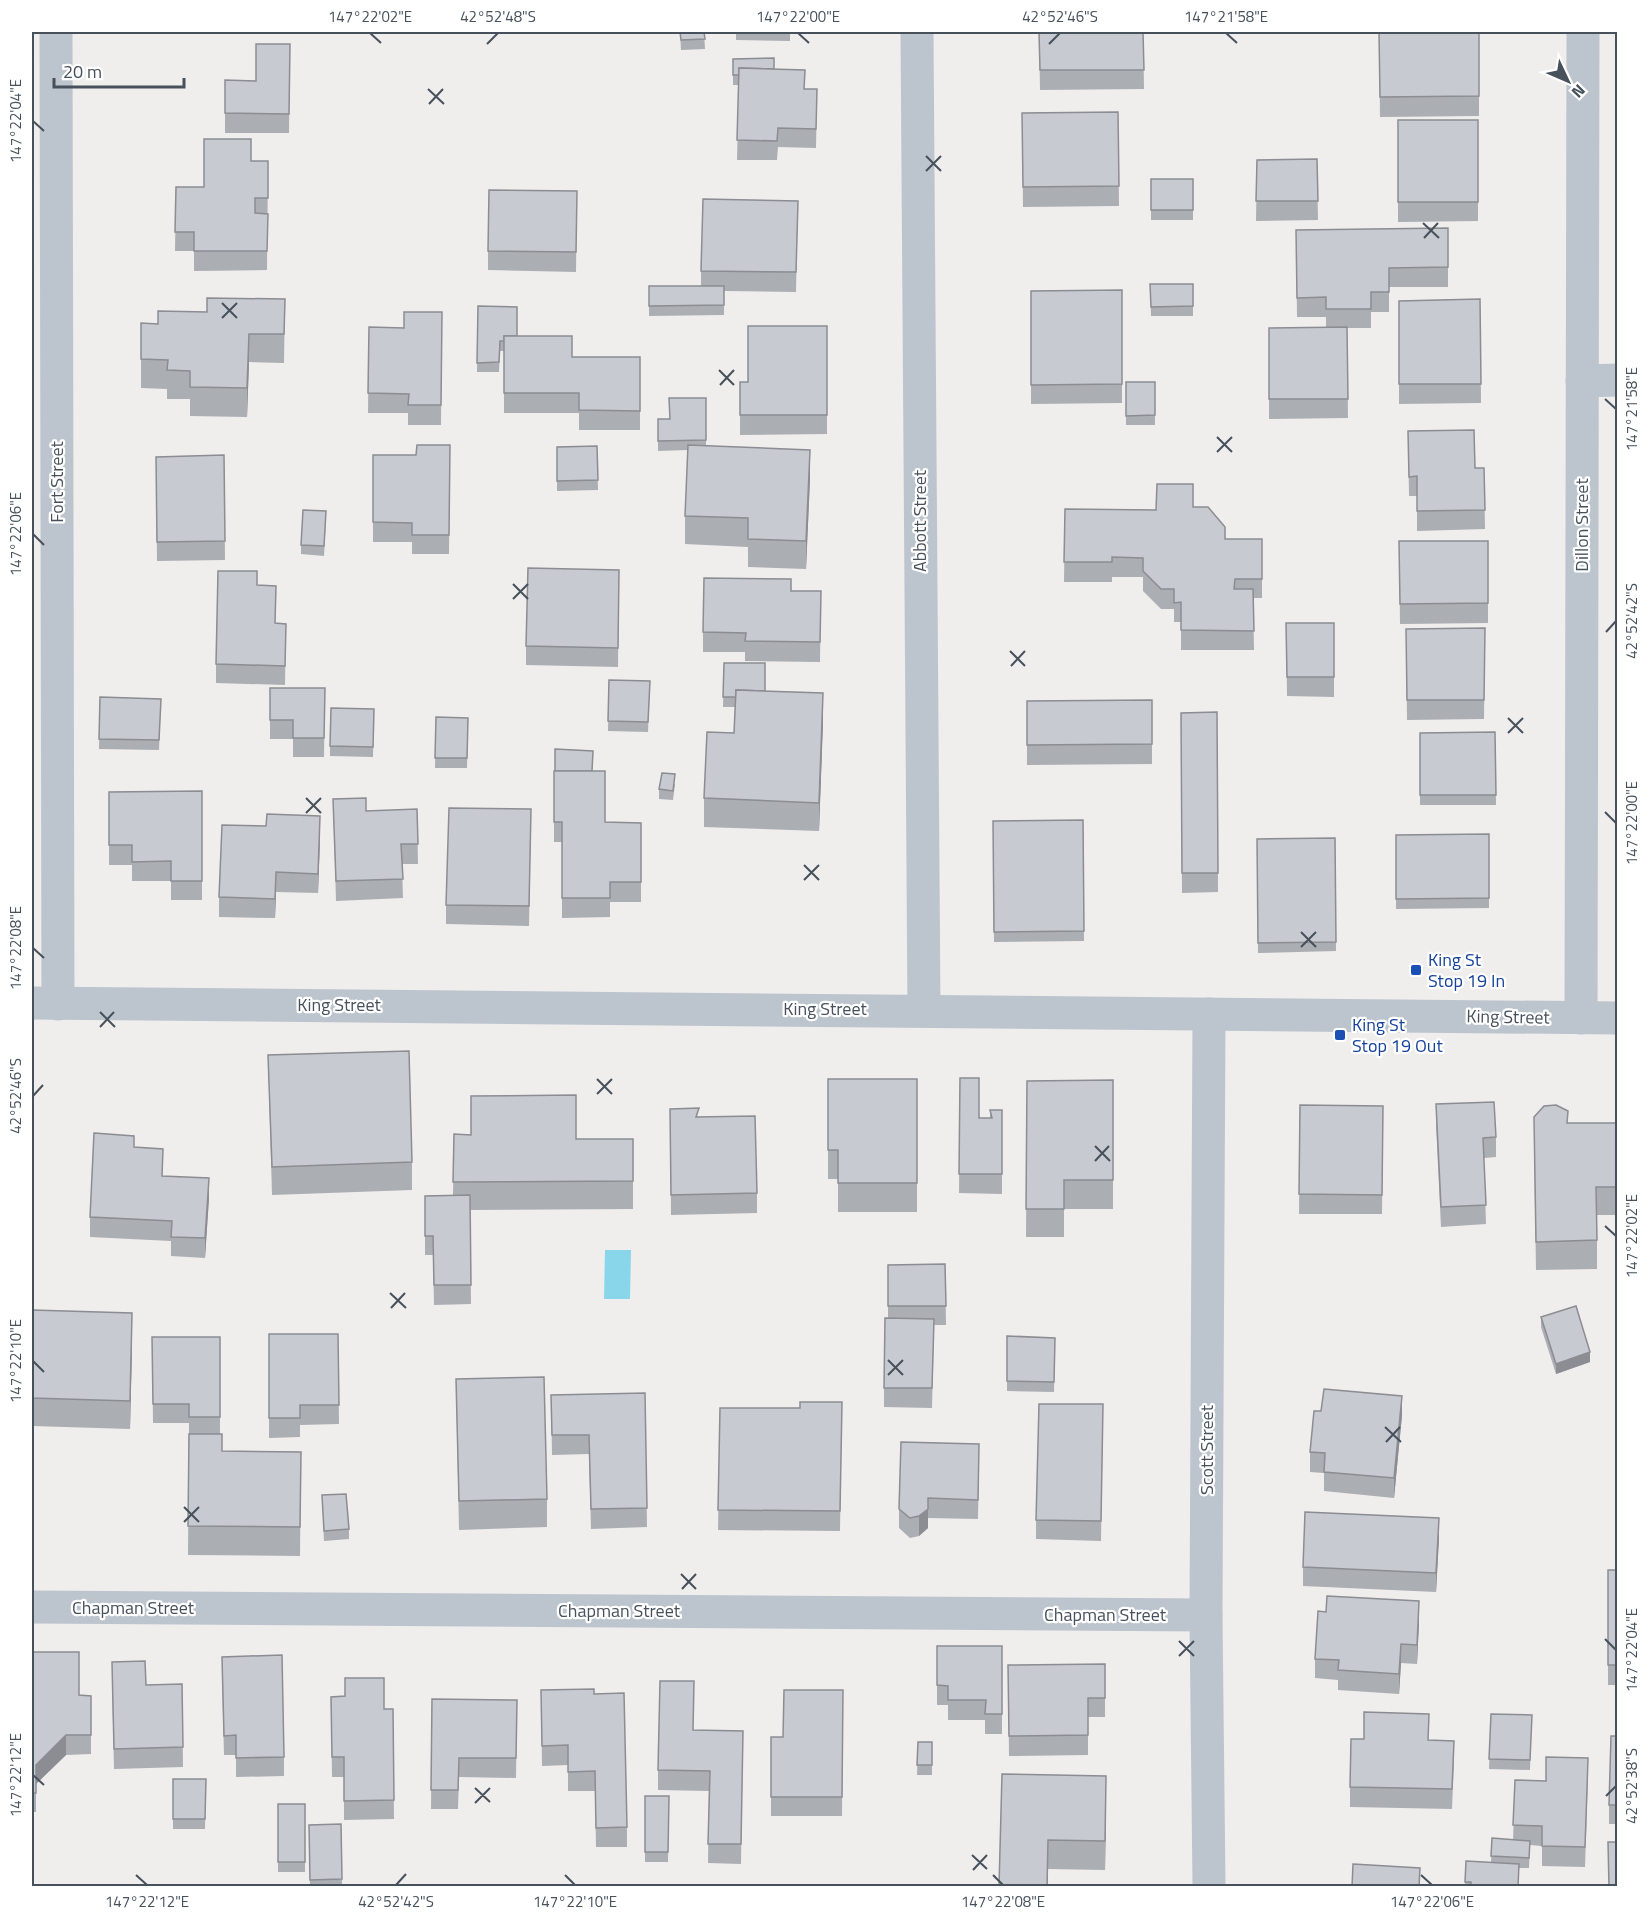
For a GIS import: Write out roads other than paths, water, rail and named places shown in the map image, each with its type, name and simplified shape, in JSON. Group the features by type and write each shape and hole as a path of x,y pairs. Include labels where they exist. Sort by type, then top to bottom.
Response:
{"street":[{"name":"Fort Street","path":"45,1003 56,32"},
{"name":"Abbott Street","path":"917,32 924,1010"},
{"name":"Dillon Street","path":"1581,1018 1583,32"},
{"path":"1582,381 1617,380"},
{"name":"King Street","path":"45,1003 1617,1018"},
{"name":"Scott Street","path":"1209,1014 1206,1615 1209,1887"},
{"name":"Chapman Street","path":"32,1607 1206,1615"}],"water":[{"path":"605,1250 631,1250 630,1299 604,1299"}],"place":[{"name":"King St Stop 19 In","path":"1416,970"},
{"name":"King St Stop 19 Out","path":"1340,1035"}]}
